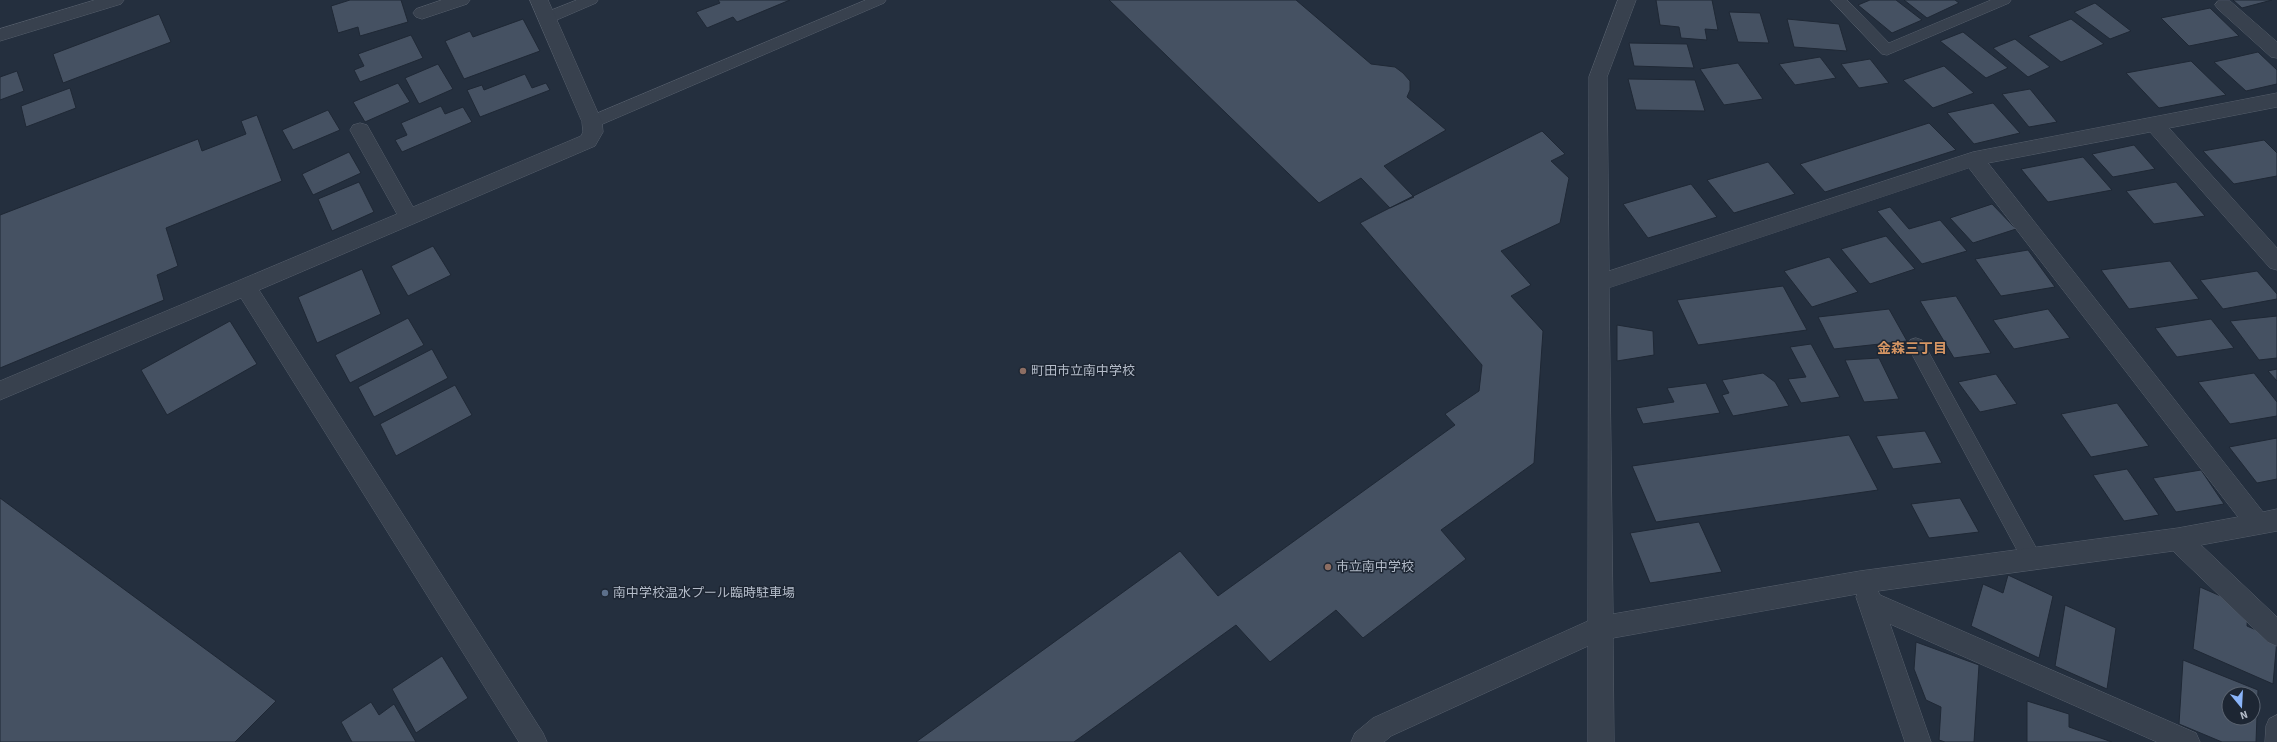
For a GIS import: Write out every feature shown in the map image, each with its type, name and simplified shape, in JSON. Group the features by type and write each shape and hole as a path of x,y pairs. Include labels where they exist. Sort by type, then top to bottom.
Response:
{"street":[{"path":"0,35 115,0"},
{"path":"422,13 461,0"},
{"path":"1601,742 1598,77 1627,0"},
{"path":"2224,5 2277,52"},
{"path":"0,391 588,141 593,132 592,122 543,9"},
{"path":"1598,283 1973,159 2277,100"},
{"path":"2154,124 2277,262"},
{"path":"360,130 409,217"},
{"path":"1364,742 1382,728 1601,628 1860,582 2178,539 2267,521 1973,159"},
{"path":"246,287 534,742"},
{"path":"2178,539 2277,634"},
{"path":"1860,582 1872,604 1918,742"},
{"path":"1872,604 2186,742"}],"lane":[{"path":"543,9 591,0"},
{"path":"592,122 879,0"},
{"path":"1838,0 1887,50 2004,0"},
{"path":"1916,345 2032,559"},
{"path":"2276,742 2277,726"}],"building":[{"path":"350,0 401,0 408,22 360,36 358,27 338,33 331,6"},
{"path":"718,0 790,0 737,22 733,17 707,28 696,12 720,3"},
{"path":"1109,0 1296,0 1371,64 1395,67 1403,73 1410,81 1410,90 1407,97 1446,130 1384,166 1414,197 1390,208 1361,178 1319,203"},
{"path":"1656,0 1712,0 1718,30 1705,29 1707,40 1681,38 1679,27 1660,25"},
{"path":"1870,0 1896,0 1922,20 1892,33 1858,5"},
{"path":"1904,0 1955,0 1959,3 1927,18"},
{"path":"2233,0 2272,0 2242,8"},
{"path":"2095,3 2131,31 2110,39 2074,12"},
{"path":"2210,8 2239,36 2189,46 2161,18"},
{"path":"1729,12 1760,13 1769,43 1738,42"},
{"path":"159,14 171,42 63,83 53,54"},
{"path":"523,19 540,51 464,79 445,41 470,31 473,37"},
{"path":"1787,19 1839,24 1847,51 1794,47"},
{"path":"2071,19 2104,44 2061,62 2028,36"},
{"path":"1963,32 2008,68 1986,78 1940,41"},
{"path":"411,35 423,58 360,82 354,70 364,66 358,54"},
{"path":"2015,39 2050,67 2028,77 1993,48"},
{"path":"1629,43 1687,44 1694,68 1634,66"},
{"path":"2258,52 2277,70 2277,84 2246,91 2214,62"},
{"path":"1820,57 1836,78 1795,85 1779,64"},
{"path":"1870,59 1889,83 1859,88 1841,64"},
{"path":"2191,61 2226,95 2159,108 2126,73"},
{"path":"1738,63 1763,99 1724,105 1700,69"},
{"path":"438,64 453,89 419,104 405,78"},
{"path":"1944,66 1974,93 1933,108 1903,80"},
{"path":"17,71 24,91 0,100 0,77"},
{"path":"525,74 532,88 546,83 550,90 480,117 467,90 482,85 484,90"},
{"path":"1628,79 1695,80 1705,111 1636,110"},
{"path":"398,83 410,102 365,122 353,102"},
{"path":"70,88 76,108 26,127 21,106"},
{"path":"2030,89 2057,122 2029,127 2002,94"},
{"path":"1993,103 2020,133 1974,144 1947,113"},
{"path":"441,106 445,114 463,107 472,122 402,152 395,140 407,135 401,123"},
{"path":"328,110 340,130 293,150 282,130"},
{"path":"257,115 282,181 166,228 178,266 157,275 164,300 0,368 0,215 198,139 202,151 246,134 241,121"},
{"path":"1929,123 1956,150 1825,192 1800,164"},
{"path":"1542,131 1565,154 1551,161 1569,178 1560,223 1501,251 1531,285 1511,296 1543,331 1534,463 1441,530 1466,559 1363,638 1336,610 1270,662 1236,625 1074,742 916,742 1180,551 1218,596 1455,425 1445,414 1479,391 1482,365 1360,223"},
{"path":"2264,140 2277,153 2277,176 2234,184 2203,151"},
{"path":"2134,145 2155,169 2113,177 2092,154"},
{"path":"349,152 361,173 313,195 302,174"},
{"path":"2083,157 2112,190 2048,202 2021,169"},
{"path":"1768,162 1795,194 1734,213 1707,180"},
{"path":"359,182 374,212 332,231 318,199"},
{"path":"2176,182 2205,216 2154,224 2126,191"},
{"path":"1691,184 1717,217 1648,238 1623,204"},
{"path":"1992,204 2016,229 1973,243 1950,218"},
{"path":"1890,207 1909,229 1940,220 1967,251 1922,264 1877,211"},
{"path":"1886,236 1915,269 1870,284 1841,249"},
{"path":"433,246 451,275 408,296 391,266"},
{"path":"2028,250 2055,287 2001,296 1975,259"},
{"path":"1829,257 1858,292 1812,307 1784,271"},
{"path":"2170,261 2199,299 2129,309 2101,270"},
{"path":"362,269 381,314 317,343 298,297"},
{"path":"2257,271 2277,294 2277,299 2223,309 2200,280"},
{"path":"1783,286 1807,330 1698,345 1677,300"},
{"path":"1956,296 1991,353 1954,358 1920,301"},
{"path":"1889,309 1907,341 1834,349 1818,317"},
{"path":"2048,309 2070,338 2014,349 1993,320"},
{"path":"2277,316 2277,358 2259,360 2230,321"},
{"path":"408,318 424,345 350,383 335,355"},
{"path":"2211,319 2234,348 2177,357 2155,328"},
{"path":"230,321 257,364 167,415 141,370"},
{"path":"1617,325 1653,331 1654,355 1617,361"},
{"path":"1811,344 1840,397 1801,403 1788,379 1806,377 1790,347"},
{"path":"432,349 448,378 374,417 358,387"},
{"path":"1879,358 1899,399 1864,402 1845,360"},
{"path":"2277,369 2277,381 2268,371"},
{"path":"1763,373 1775,382 1789,406 1733,416 1722,395 1729,393 1722,380"},
{"path":"2254,373 2277,402 2277,416 2230,424 2198,382"},
{"path":"1996,374 2017,404 1980,412 1958,382"},
{"path":"1706,383 1720,413 1643,424 1636,408 1674,402 1667,388"},
{"path":"455,385 472,415 396,456 380,424"},
{"path":"2117,403 2149,446 2091,457 2061,414"},
{"path":"1925,431 1942,463 1893,469 1876,436"},
{"path":"1849,435 1878,490 1656,522 1632,466"},
{"path":"2277,438 2277,479 2257,483 2229,447"},
{"path":"2127,469 2159,515 2124,521 2093,475"},
{"path":"2201,470 2224,504 2176,512 2153,478"},
{"path":"0,498 276,701 235,742 0,742"},
{"path":"1960,498 1979,532 1929,538 1911,504"},
{"path":"1699,522 1722,572 1650,583 1630,533"},
{"path":"2008,575 2053,596 2039,658 1971,626 1983,584 2003,593"},
{"path":"2200,587 2248,608 2247,626 2277,639 2273,684 2193,649"},
{"path":"2065,605 2116,628 2107,689 2055,666"},
{"path":"1916,642 1979,665 1974,742 1945,742 1939,740 1941,707 1926,700 1914,669"},
{"path":"442,656 468,698 416,733 392,689"},
{"path":"2183,660 2248,686 2221,686 2221,726 2257,726 2256,742 2222,742 2179,724"},
{"path":"2027,701 2069,714 2069,727 2112,742 2027,742"},
{"path":"371,702 379,715 394,704 416,742 352,742 341,722"}],"place":[{"name":"町田市立南中学校","path":"1023,371"},
{"name":"市立南中学校","path":"1328,567"},
{"name":"南中学校温水プール臨時駐車場","path":"605,593"}],"district":[{"name":"金森三丁目","path":"1912,349"}]}
